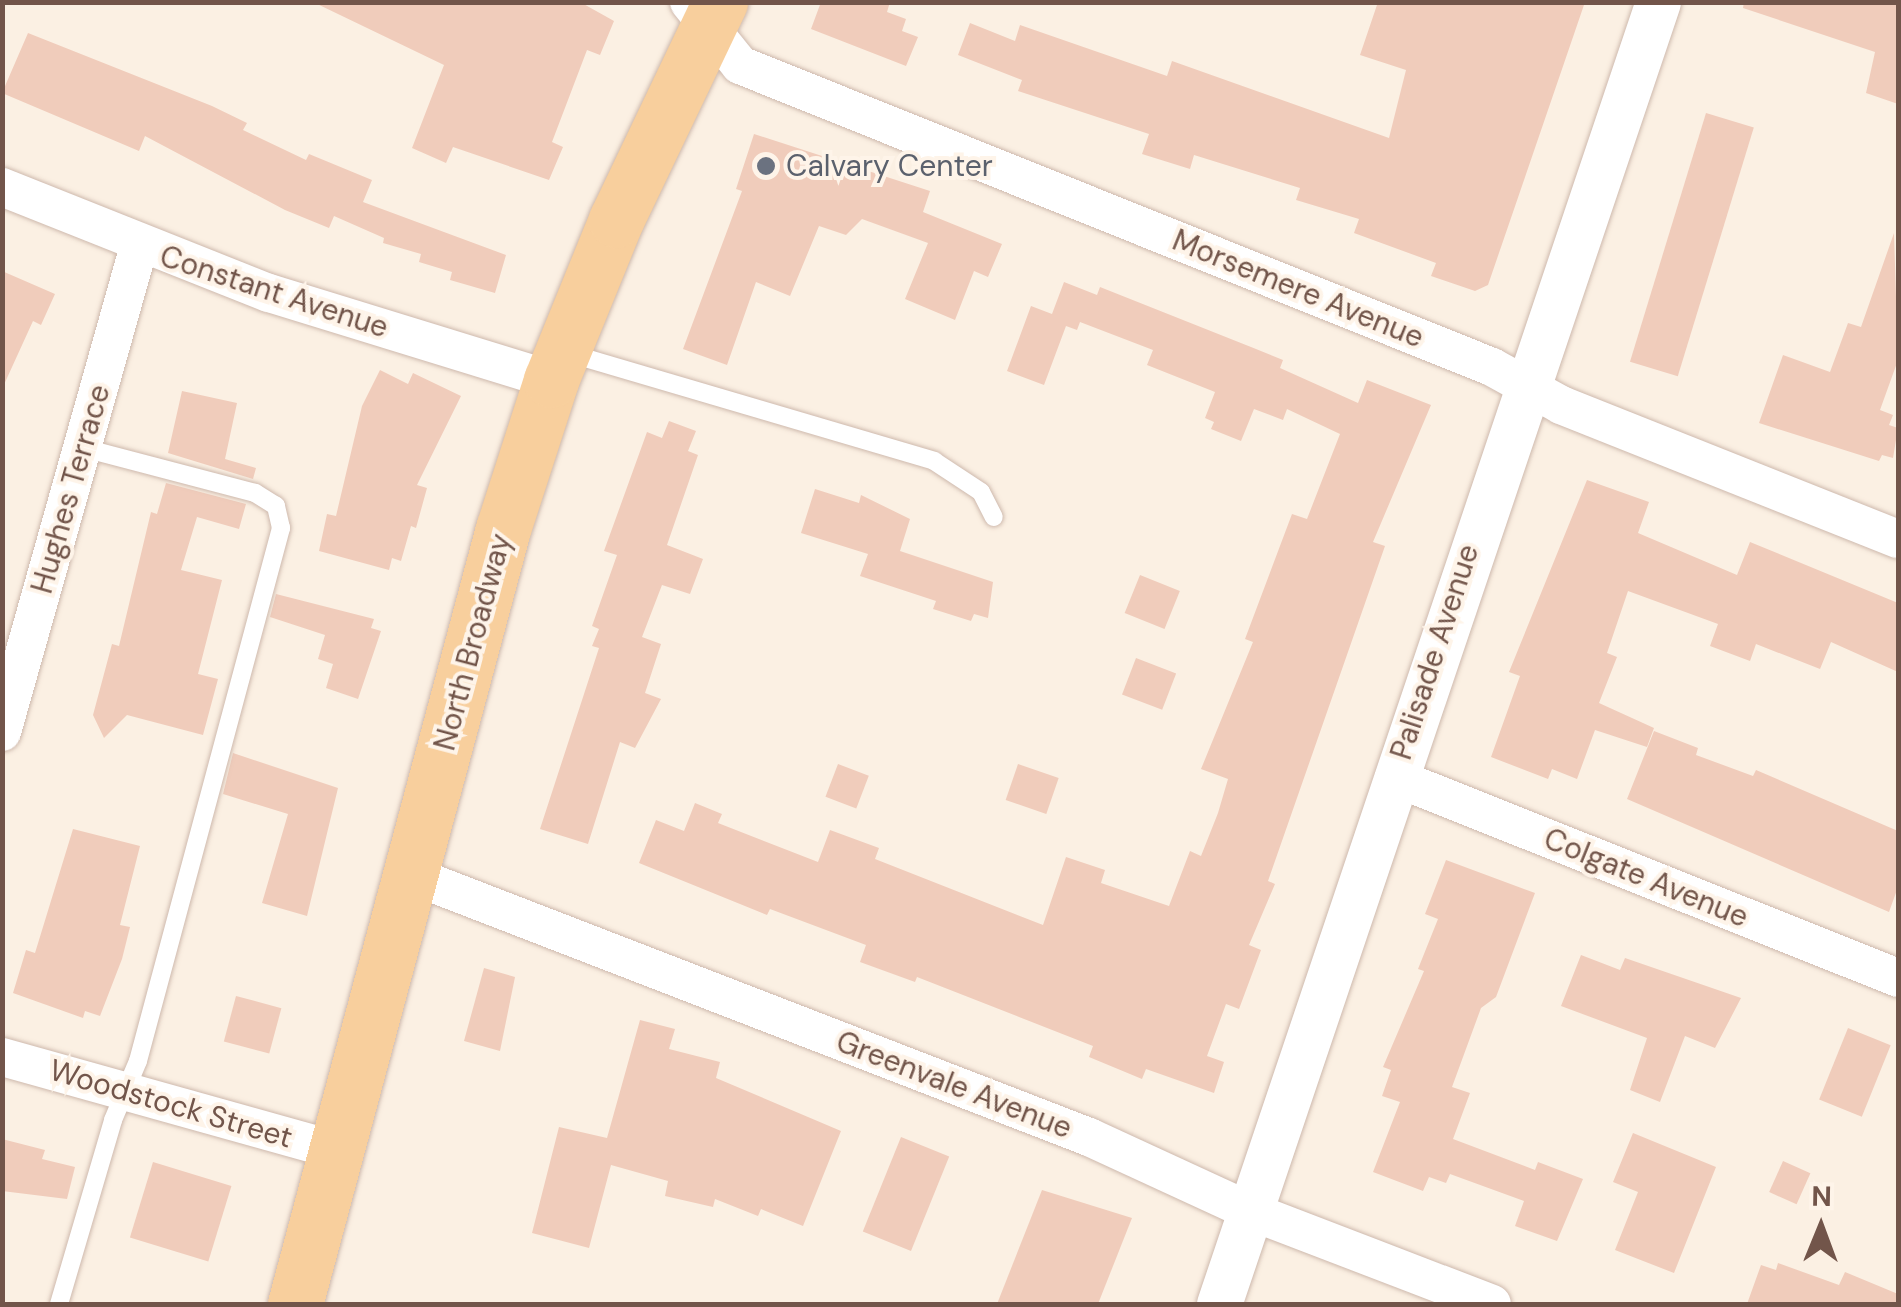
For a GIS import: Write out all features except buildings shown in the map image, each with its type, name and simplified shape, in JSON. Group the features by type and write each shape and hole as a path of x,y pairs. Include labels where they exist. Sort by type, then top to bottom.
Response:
{"main road":[{"name":"North Broadway","path":"295,1304 503,529 557,366 706,11"}],"street":[{"name":"Palisade Avenue","path":"1219,1304 1525,385 1658,2"},
{"name":"Morsemere Avenue","path":"706,11 740,65 1898,540"},
{"name":"Constant Avenue","path":"2,187 139,246 557,366"},
{"name":"Hughes Terrace","path":"2,732 15,637 83,448 139,246"},
{"name":"Colgate Avenue","path":"1394,777 1898,978"},
{"name":"Greenvale Avenue","path":"411,875 1090,1137 1250,1211 1492,1304"},
{"name":"Woodstock Street","path":"2,1057 339,1151"}],"lane":[{"path":"557,366 934,462 981,492 994,517"},
{"path":"59,1304 126,1090 281,528 276,506 254,493 83,448"}],"place":[{"name":"Calvary Center","path":"766,166"}]}
